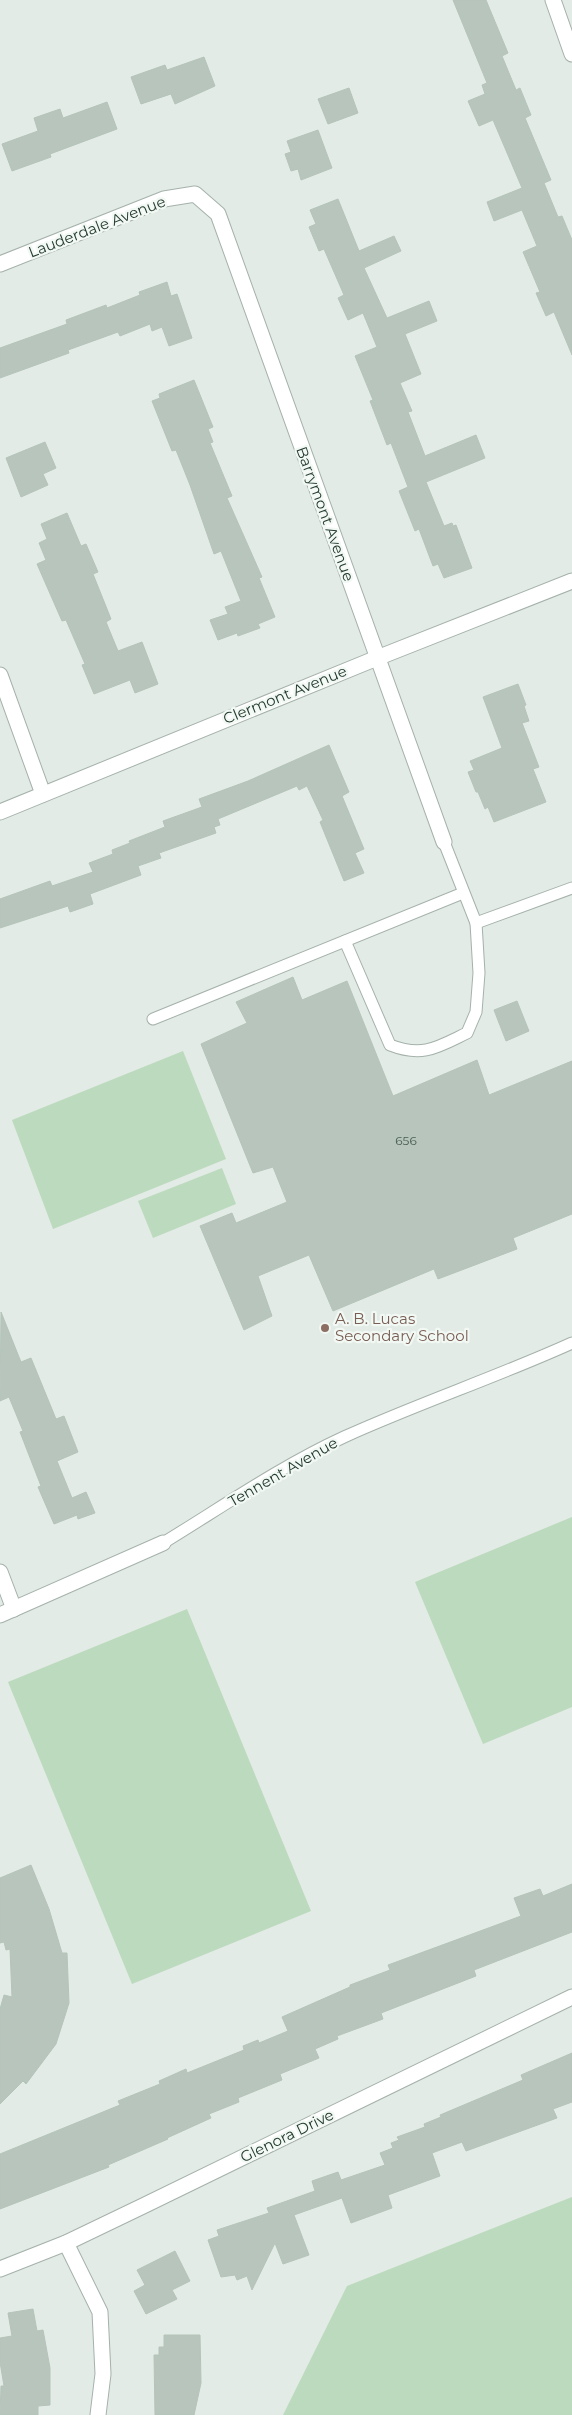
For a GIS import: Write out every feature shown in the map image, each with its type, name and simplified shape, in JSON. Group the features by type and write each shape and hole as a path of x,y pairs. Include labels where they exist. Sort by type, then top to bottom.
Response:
{"street":[{"path":"552,0 572,54"},
{"name":"Lauderdale Avenue","path":"0,264 164,200 195,194"},
{"name":"Barrymont Avenue","path":"195,194 218,214 444,842"},
{"name":"Clermont Avenue","path":"0,812 377,658 572,581"},
{"path":"0,675 43,794"},
{"name":"Tennent Avenue","path":"7,1612 163,1543"},
{"path":"0,1572 7,1612"},
{"name":"Glenora Drive","path":"0,2270 66,2243 572,1997"},
{"path":"66,2243 100,2312 102,2374 98,2415"}],"lane":[{"path":"345,941 390,1046 408,1053 435,1049 468,1033 476,1012 479,973 476,923 444,842"},
{"path":"476,923 572,888"},
{"path":"153,1020 463,893"},
{"name":"Tennent Avenue","path":"163,1543 306,1457 344,1438 572,1343"}],"green space":[{"path":"183,1051 226,1159 53,1229 12,1120"},
{"path":"222,1168 236,1204 153,1238 138,1201"},
{"path":"572,1517 572,1707 483,1744 415,1582"},
{"path":"187,1609 311,1911 132,1984 8,1682"},
{"path":"572,2197 572,2415 283,2415 347,2286"}],"building":[{"path":"453,0 486,0 508,53 502,56 516,90 520,88 531,115 525,118 551,180 544,183 558,217 562,216 572,240 572,355 554,312 546,316 536,293 540,292 523,252 537,246 522,210 494,221 487,202 522,188 493,120 479,126 468,101 485,94 482,85 487,83"},
{"path":"204,57 215,86 175,104 171,94 141,104 131,77 165,65 167,70"},
{"path":"349,88 358,113 328,124 318,99"},
{"path":"107,102 117,129 50,154 51,157 12,171 2,144 38,131 34,118 60,109 63,118"},
{"path":"318,130 332,168 301,180 298,169 291,171 285,154 291,152 287,141"},
{"path":"338,199 359,251 394,236 401,251 364,268 387,318 429,301 437,321 405,334 421,374 400,383 412,411 408,412 425,456 476,435 485,458 426,482 444,526 452,523 453,526 456,525 472,568 444,578 438,564 433,566 419,529 415,531 399,491 408,487 391,443 387,445 370,401 373,400 355,356 377,347 363,313 348,320 338,298 344,295 324,249 319,251 309,227 316,224 310,210"},
{"path":"167,282 171,296 177,294 192,338 169,346 162,327 152,331 150,324 120,336 118,332 68,350 69,353 0,378 0,348 67,324 66,320 106,305 107,308 140,295 139,292"},
{"path":"194,380 213,427 208,429 213,442 210,443 232,496 227,498 262,577 259,578 275,617 258,624 260,628 238,636 237,633 218,640 210,620 228,614 225,607 241,601 221,551 214,554 176,450 172,451 152,401 160,398 159,394"},
{"path":"45,442 56,468 43,474 48,485 21,497 6,458"},
{"path":"67,513 81,546 86,544 98,572 93,574 111,619 106,622 118,651 142,642 158,684 135,693 130,680 94,694 82,665 85,664 66,620 62,621 37,564 46,560 39,543 47,539 41,524"},
{"path":"518,684 526,705 524,706 529,721 522,723 539,767 533,769 546,802 494,822 488,807 485,809 478,792 476,792 468,772 474,770 470,761 502,748 483,697"},
{"path":"329,745 349,792 342,796 364,849 355,853 364,873 344,881 320,822 323,820 307,786 299,790 297,786 218,819 220,825 214,827 216,833 159,853 161,858 138,866 141,875 90,894 93,904 70,912 68,906 0,928 0,899 50,881 52,886 93,872 89,863 113,854 112,850 130,843 129,841 165,827 163,821 202,807 199,799 248,781"},
{"path":"293,977 302,1000 347,981 393,1096 477,1060 489,1095 572,1061 572,1214 513,1238 517,1249 438,1279 434,1269 333,1311 309,1255 258,1276 272,1316 244,1330 200,1226 232,1213 236,1223 287,1202 273,1167 253,1173 201,1044 247,1023 236,1002"},
{"path":"517,1001 529,1031 506,1041 494,1010"},
{"path":"1,1312 21,1362 31,1358 56,1419 64,1416 78,1452 57,1461 72,1498 86,1492 95,1513 78,1519 77,1515 54,1524 38,1487 41,1486 20,1432 23,1431 9,1397 0,1401"},
{"path":"31,1865 49,1909 62,1953 67,1953 69,2003 56,2044 26,2084 23,2081 0,2104 0,2009 4,1995 12,1997 10,1949 6,1950 4,1942 0,1943 0,1878"},
{"path":"572,1884 572,1932 474,1970 476,1976 381,2013 383,2019 337,2036 338,2039 315,2049 319,2058 280,2074 282,2080 238,2098 239,2102 209,2114 211,2118 108,2165 109,2167 0,2209 0,2154 120,2105 118,2101 160,2084 159,2081 186,2069 187,2073 244,2050 243,2046 258,2040 259,2043 288,2031 282,2017 350,1987 350,1985 390,1970 388,1965 521,1916 514,1898 540,1889 543,1896"},
{"path":"572,2053 572,2102 553,2109 557,2118 466,2151 462,2142 432,2153 440,2176 388,2195 392,2208 351,2223 342,2198 294,2215 309,2255 283,2264 275,2243 252,2290 247,2276 237,2280 235,2275 221,2277 208,2240 219,2236 217,2230 269,2213 267,2208 315,2191 312,2181 338,2172 341,2180 385,2165 380,2153 393,2148 391,2143 399,2140 397,2137 425,2127 424,2124 441,2117 440,2115 523,2080 521,2075"},
{"path":"175,2251 190,2281 172,2290 177,2299 146,2314 134,2291 145,2285 137,2270"},
{"path":"33,2309 37,2331 43,2330 50,2368 50,2405 38,2406 38,2415 0,2415 1,2386 4,2386 0,2362 0,2338 12,2336 8,2313"},
{"path":"164,2335 200,2335 201,2383 194,2415 155,2415 154,2355 159,2355 159,2347 164,2347"}],"place":[{"name":"A. B. Lucas Secondary School","path":"325,1328"}]}
